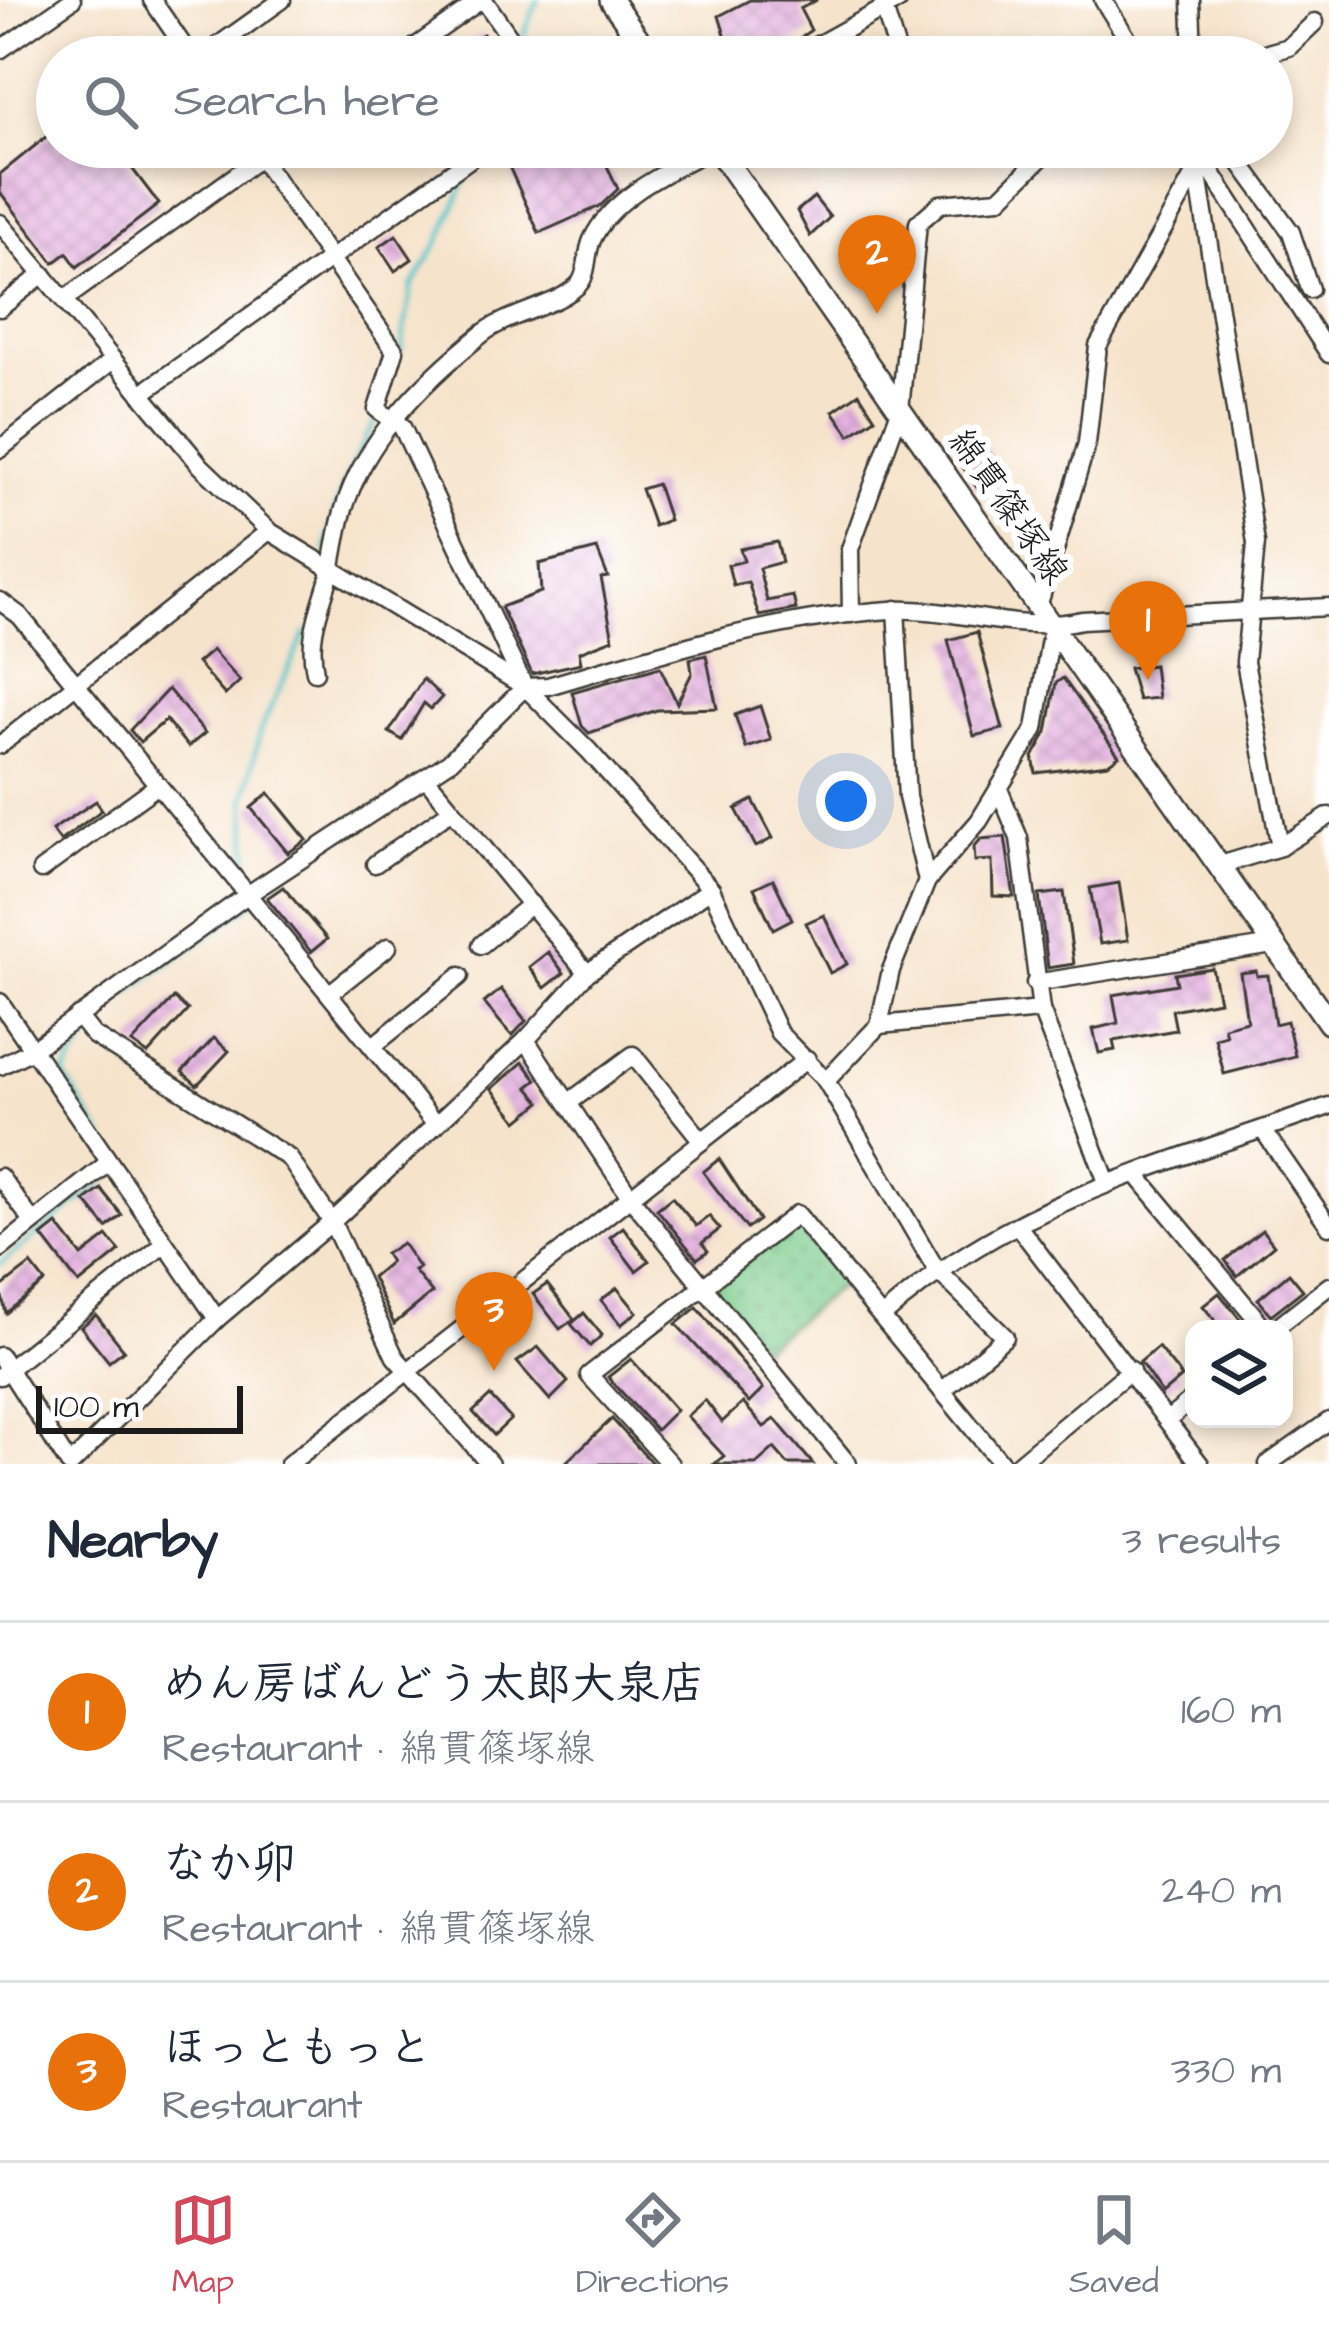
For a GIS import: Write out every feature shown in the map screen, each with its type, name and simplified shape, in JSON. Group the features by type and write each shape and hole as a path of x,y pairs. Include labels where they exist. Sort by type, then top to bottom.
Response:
{"main road":[{"path":"611,0 636,36"},
{"name":"綿貫篠塚線","path":"730,168 1329,1023"}],"street":[{"path":"0,50 72,0"},
{"path":"152,0 177,36"},
{"path":"231,36 281,0"},
{"path":"431,36 483,0 509,36"},
{"path":"1103,0 1126,36"},
{"path":"1191,0 1192,36"},
{"path":"834,36 894,3 897,36"},
{"path":"1293,43 1316,22"},
{"path":"65,298 240,168"},
{"path":"274,168 395,351 377,409 402,428 525,687"},
{"path":"141,394 457,168"},
{"path":"315,672 309,643 343,511 366,456 392,419 483,334 510,315 571,291 583,280 591,241 604,221 640,190 678,168"},
{"path":"851,614 850,549 900,410 918,223 940,204 999,199 1031,168"},
{"path":"1038,607 1087,443 1098,346 1192,168"},
{"path":"1201,168 1256,543 1245,662 1280,848"},
{"path":"1208,168 1329,353"},
{"path":"1245,168 1292,232 1320,287 1290,292"},
{"path":"0,223 201,466 268,531 525,687 589,751 711,889 779,1033 826,1081 936,1269 1006,1337 942,1391"},
{"path":"0,308 43,274"},
{"path":"1,447 113,360"},
{"path":"0,745 268,531"},
{"path":"0,601 20,616 250,892 436,1125"},
{"path":"0,1066 32,1050 250,892 449,762 525,687 548,686 695,644 896,609 1052,627 1082,620 1329,608"},
{"path":"896,609 907,796 927,881"},
{"path":"826,1081 879,1025 891,970 927,881 1000,789 1035,729 1052,627"},
{"path":"426,778 587,973"},
{"path":"41,870 158,785"},
{"path":"1000,789 1019,838 1042,1010 1106,1182"},
{"path":"375,864 452,809"},
{"path":"1217,866 1280,848 1329,816"},
{"path":"163,1245 3,1367 70,1464 217,1319 332,1222 526,1040 587,973 711,889"},
{"path":"481,945 530,904"},
{"path":"1035,983 1274,945"},
{"path":"330,993 388,947"},
{"path":"373,1046 460,976"},
{"path":"0,1002 217,1319"},
{"path":"879,1025 1042,1010"},
{"path":"78,1016 93,1035 290,1157 332,1222 407,1373 490,1464"},
{"path":"526,1040 632,1198 848,1464"},
{"path":"568,1103 632,1055 702,1141"},
{"path":"289,1464 807,1059"},
{"path":"882,1317 936,1269 1106,1182 1329,1106"},
{"path":"1262,1130 1329,1226"},
{"path":"0,1249 108,1163"},
{"path":"1136,1174 1258,1320"},
{"path":"0,1178 33,1222"},
{"path":"670,1464 589,1375 797,1214 1002,1464"},
{"path":"1018,1226 1200,1464"},
{"path":"1286,1320 1329,1286"},
{"path":"1018,1464 1131,1370"},
{"path":"1169,1419 1185,1406"},
{"path":"1268,1464 1329,1421"}],"green space":[{"path":"800,1222 847,1281 762,1348 711,1288"}],"building":[{"path":"750,0 817,0 800,9 811,30 803,36 725,36 719,16"},
{"path":"36,145 36,168 132,168 159,204 77,267 67,253 54,263 0,192 0,174"},
{"path":"510,168 608,168 618,189 600,206 539,233"},
{"path":"814,197 830,217 810,236 797,211"},
{"path":"396,235 412,259 395,271 379,247"},
{"path":"859,393 875,418 850,435 833,411"},
{"path":"987,449 1006,478 982,495 962,466"},
{"path":"657,484 669,520 654,526 641,489"},
{"path":"777,542 782,562 759,568 767,601 793,596 796,609 759,616 748,582 733,585 728,565 744,561 740,549"},
{"path":"597,549 608,577 601,578 613,639 579,652 581,663 532,674 501,607 541,592 539,564"},
{"path":"977,632 1003,729 974,736 948,640"},
{"path":"212,650 240,681 225,695 197,663"},
{"path":"706,655 717,708 657,710 589,733 582,726 572,692 660,667 677,703 692,673 690,659"},
{"path":"1154,665 1158,698 1138,700 1129,668"},
{"path":"1063,678 1119,756 1108,764 1036,773 1033,757 1047,732 1056,683"},
{"path":"423,679 442,697 431,709 424,703 402,740 389,732"},
{"path":"168,689 205,733 188,747 166,720 140,742 130,730"},
{"path":"760,706 771,740 746,748 735,715"},
{"path":"269,793 307,840 288,853 251,808"},
{"path":"753,800 773,838 756,847 736,809"},
{"path":"96,801 102,810 60,841 52,830"},
{"path":"1005,837 1014,897 993,896 992,860 975,861 974,847 981,839"},
{"path":"773,879 792,919 773,929 754,888"},
{"path":"1119,883 1128,940 1100,944 1090,888"},
{"path":"283,887 327,939 311,952 267,898"},
{"path":"1064,892 1074,964 1048,968 1039,895"},
{"path":"824,915 847,964 830,973 806,923"},
{"path":"548,952 564,973 545,988 529,967"},
{"path":"1212,968 1219,1001 1172,1010 1176,1030 1113,1041 1115,1050 1099,1053 1093,1029 1118,1023 1113,995 1177,984 1175,974"},
{"path":"1256,971 1257,976 1268,975 1275,1024 1287,1021 1295,1056 1224,1074 1215,1038 1226,1035 1224,1027 1247,1021 1240,973"},
{"path":"501,989 526,1021 512,1036 484,1003"},
{"path":"174,998 188,1010 148,1054 132,1043"},
{"path":"214,1038 229,1051 197,1085 182,1072"},
{"path":"523,1062 537,1080 528,1087 541,1102 518,1121 492,1089"},
{"path":"719,1159 759,1220 747,1229 703,1172"},
{"path":"101,1189 122,1215 107,1228 85,1201"},
{"path":"672,1197 696,1226 709,1216 720,1229 702,1243 708,1251 697,1259 657,1209"},
{"path":"57,1224 82,1256 107,1236 120,1251 79,1284 42,1236"},
{"path":"623,1227 649,1261 636,1271 610,1237"},
{"path":"1262,1230 1274,1245 1237,1276 1225,1260"},
{"path":"402,1243 419,1268 414,1271 432,1293 394,1324 372,1277 390,1262 385,1254"},
{"path":"31,1264 45,1282 6,1313 0,1288"},
{"path":"1289,1273 1303,1290 1271,1315 1258,1299"},
{"path":"547,1284 574,1319 560,1329 533,1294"},
{"path":"617,1288 637,1312 621,1325 601,1300"},
{"path":"1219,1293 1241,1320 1215,1320 1203,1306"},
{"path":"697,1307 763,1389 749,1403 676,1324"},
{"path":"584,1313 602,1335 590,1346 571,1324"},
{"path":"96,1315 124,1350 109,1362 81,1327"},
{"path":"538,1347 568,1382 550,1400 517,1362"},
{"path":"1158,1347 1182,1377 1162,1394 1140,1362"},
{"path":"631,1359 676,1410 656,1430 608,1377"},
{"path":"490,1396 511,1419 494,1435 473,1412"},
{"path":"705,1400 722,1422 743,1403 764,1427 775,1419 813,1464 788,1464 774,1448 756,1464 714,1464 724,1456 687,1416"},
{"path":"612,1419 653,1464 564,1464"}],"waterway":[{"path":"523,36 538,0"},
{"path":"401,351 412,286 442,236 471,168"},
{"path":"326,550 345,481 378,417"},
{"path":"250,879 245,799 260,731 306,632"},
{"path":"115,1002 252,904"},
{"path":"94,1027 106,1008"},
{"path":"86,1040 64,1075 122,1167"},
{"path":"0,1264 113,1174"}],"place":[{"name":"なか卯","path":"877,314"},
{"name":"めん房ばんどう太郎大泉店","path":"1148,680"},
{"name":"ほっともっと","path":"494,1371"}]}
